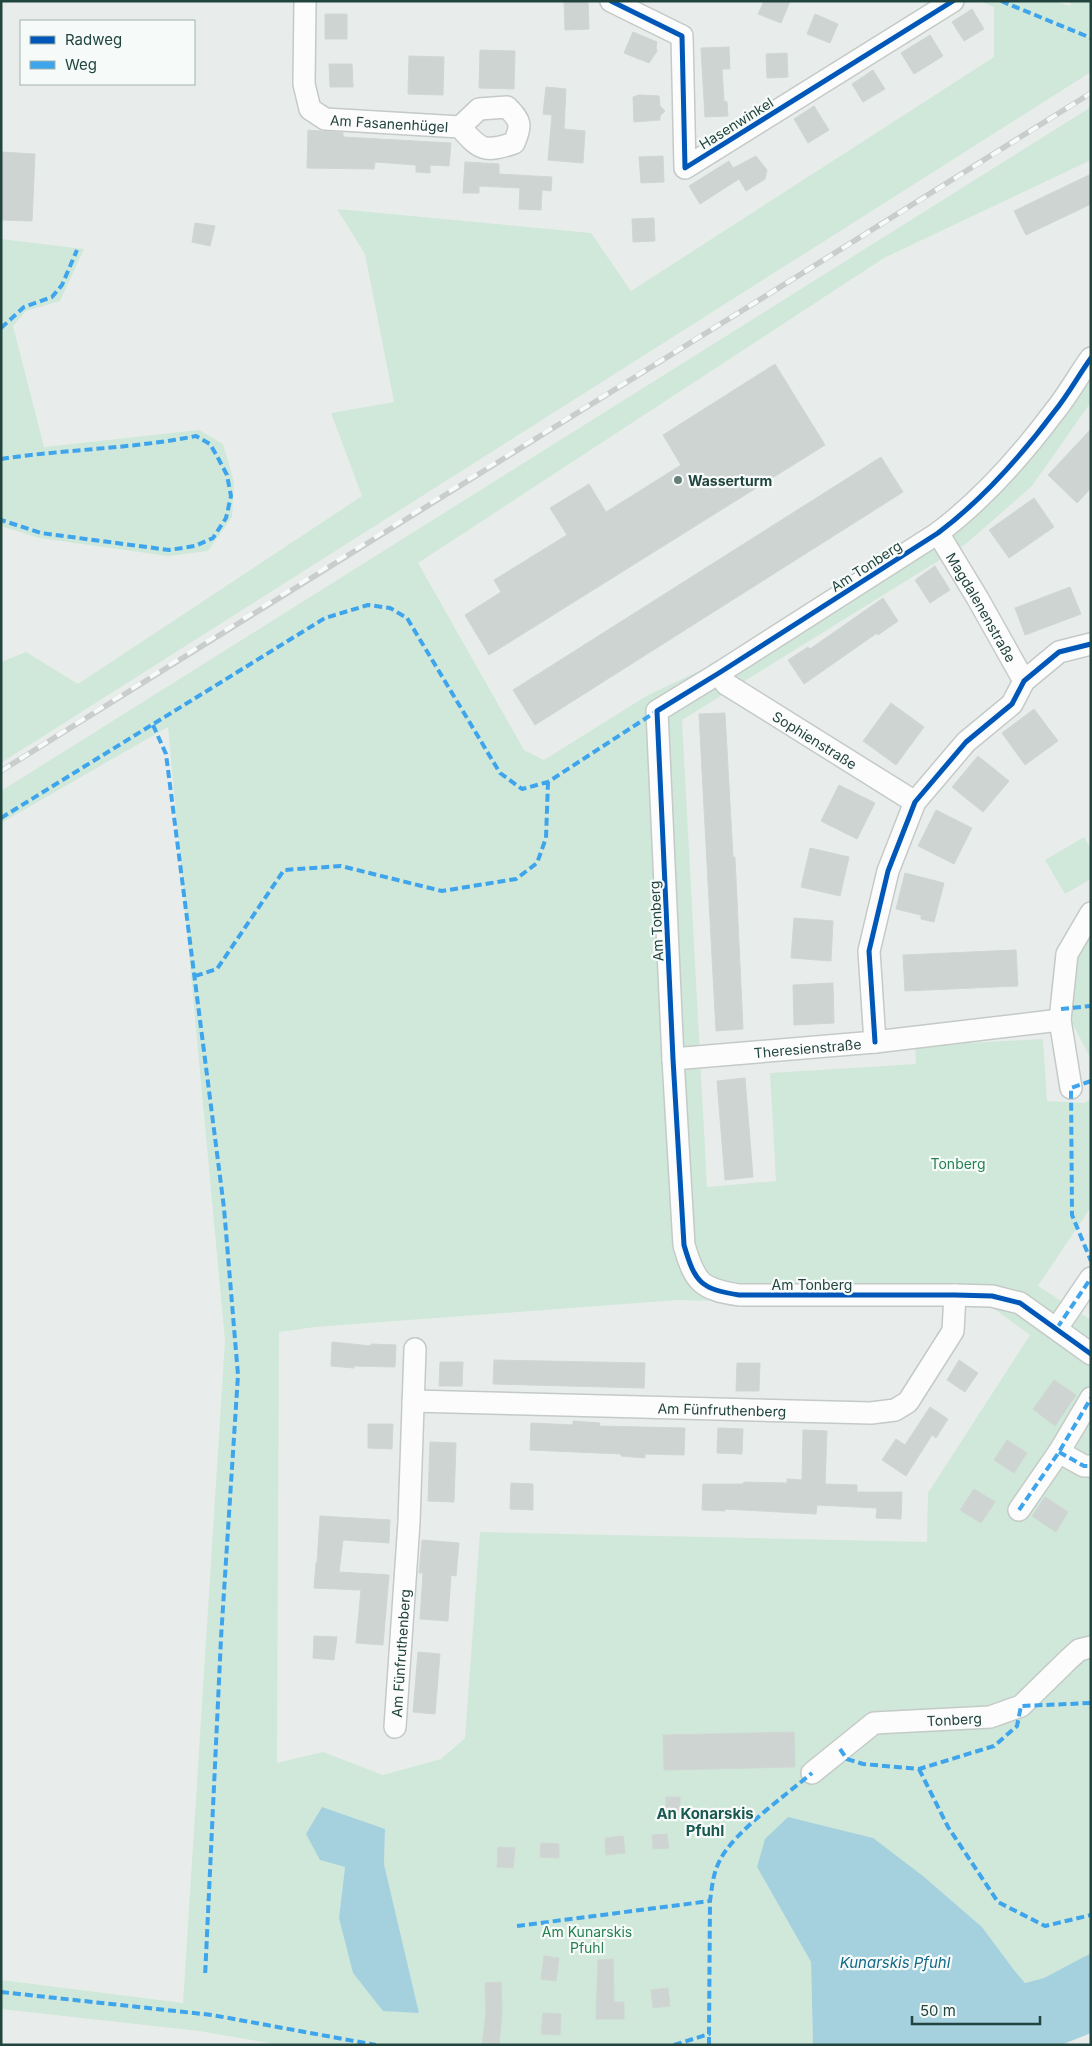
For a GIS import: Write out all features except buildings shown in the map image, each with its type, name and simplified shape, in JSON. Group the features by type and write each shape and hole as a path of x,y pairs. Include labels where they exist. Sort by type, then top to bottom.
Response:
{"street":[{"name":"Am Fasanenhügel","path":"305,1 304,84 310,109 325,119 460,127"},
{"name":"Hasenwinkel","path":"612,1 682,36 685,168 953,1"},
{"name":"Am Tonberg","path":"1091,358 1055,411 1015,460 958,518 938,533 719,673 657,710 673,1059 684,1246 690,1267 702,1284 720,1292 739,1295 992,1296 1020,1303 1091,1354"},
{"name":"Magdalenenstraße","path":"938,533 1024,681"},
{"path":"875,1042 870,951 888,871 915,802 966,742 1012,704 1024,681 1059,652 1091,644"},
{"name":"Sophienstraße","path":"719,673 726,684 915,802"},
{"path":"1071,1088 1060,1020 1067,954 1091,913"},
{"name":"Theresienstraße","path":"673,1059 875,1042 1060,1020"},
{"path":"1057,1328 1091,1278"},
{"name":"Am Fünfruthenberg","path":"413,1401 871,1413 895,1410 908,1402 953,1331 955,1295"},
{"name":"Am Fünfruthenberg","path":"395,1726 409,1522 415,1349"},
{"path":"1019,1510 1059,1452 1091,1398"},
{"path":"1059,1452 1084,1466 1091,1466"},
{"name":"Tonberg","path":"812,1773 874,1723 990,1717 1022,1706 1074,1654 1091,1647"}],"green space":[{"path":"980,1 1054,1 1070,6 1071,1 1091,1 1091,72 1,763 1,662 26,652 78,684 362,496 331,413 394,402 365,254 337,209 591,233 631,291 994,57 994,7"},
{"name":"Am Kunarskis Pfuhl","path":"1091,107 1091,160 884,258 418,563 524,750 544,760 648,695 710,666 935,523 1011,451 1091,347 1091,402 1032,486 967,543 682,720 707,1187 776,1181 770,1073 916,1064 915,1046 1043,1039 1047,1101 1084,1103 1091,1099 1091,1207 1038,1286 1091,1320 1091,1953 1044,1978 1025,1983 982,1927 923,1876 757,1867 811,1962 813,2045 280,2045 199,2031 1,2009 1,1980 183,2003 225,1341 168,727 1,823 1,791","holes":["678,1300 993,1308 1030,1335 928,1493 927,1542 480,1532 465,1738 441,1759 383,1775 323,1752 277,1763 279,1332 315,1327","385,1829 384,1864 419,2013 339,1918 345,1867 320,1860"]},
{"path":"1,239 84,249 60,301 26,311 13,326 44,447 199,430 223,444 234,482 232,517 208,551 168,556 39,538 1,526"},
{"path":"1084,837 1091,849 1091,879 1065,894 1045,860"},
{"path":"1091,929 1091,1059 1070,1019 1074,955"}],"water":[{"path":"322,1807 385,1829 384,1864 419,2013 383,2011 353,1973 339,1918 345,1867 320,1860 306,1834"},
{"name":"Kunarskis Pfuhl","path":"788,1817 873,1838 923,1876 982,1927 1025,1983 1044,1978 1091,1953 1091,2033 1061,2045 813,2045 811,1962 757,1867 765,1839"}],"railway":[{"path":"1,771 1091,93"}],"marked path":[{"path":"1001,1 1091,38"},
{"path":"1,328 24,307 52,297 62,285 77,250"},
{"path":"1,459 148,444 196,436 210,444 227,475 231,496 226,518 213,538 195,546 169,550 41,533 1,520"},
{"path":"1,818 325,618 368,605 390,608 407,618 500,773 522,789 548,782 657,711"},
{"path":"153,725 166,754 224,1208 238,1375 221,1638 205,1977"},
{"path":"195,976 217,969 284,870 341,866 442,891 516,879 537,863 546,838 548,782"},
{"path":"1061,1009 1091,1006"},
{"path":"1091,1081 1071,1088 1072,1215 1091,1261"},
{"path":"1057,1328 1091,1278"},
{"path":"1019,1510 1059,1452 1091,1398"},
{"path":"1059,1452 1084,1466 1091,1466"},
{"path":"840,1749 847,1759 863,1764 919,1769 994,1746 1017,1726 1021,1706 1091,1703"},
{"path":"919,1769 948,1827 998,1902 1045,1926 1091,1915"},
{"path":"674,2045 709,2034 710,1901 714,1875 720,1860 736,1838 748,1826 812,1773"},
{"path":"517,1926 710,1901"},
{"path":"1,1992 212,2015 376,2045"},
{"path":"709,2034 709,2045"}],"cycle path":[{"path":"611,1 682,36 685,168 953,1"},
{"path":"1091,358 1059,406 1028,445 1000,477 954,520 938,533 657,711 673,1059 684,1245 696,1276 708,1287 739,1295 992,1296 1020,1303 1091,1354"},
{"path":"875,1042 869,951 888,871 915,802 966,742 1012,704 1024,681 1059,652 1091,644"}],"place":[{"name":"Wasserturm","path":"678,480"}],"district":[{"name":"An Konarskis Pfuhl","path":"705,1822"}]}
